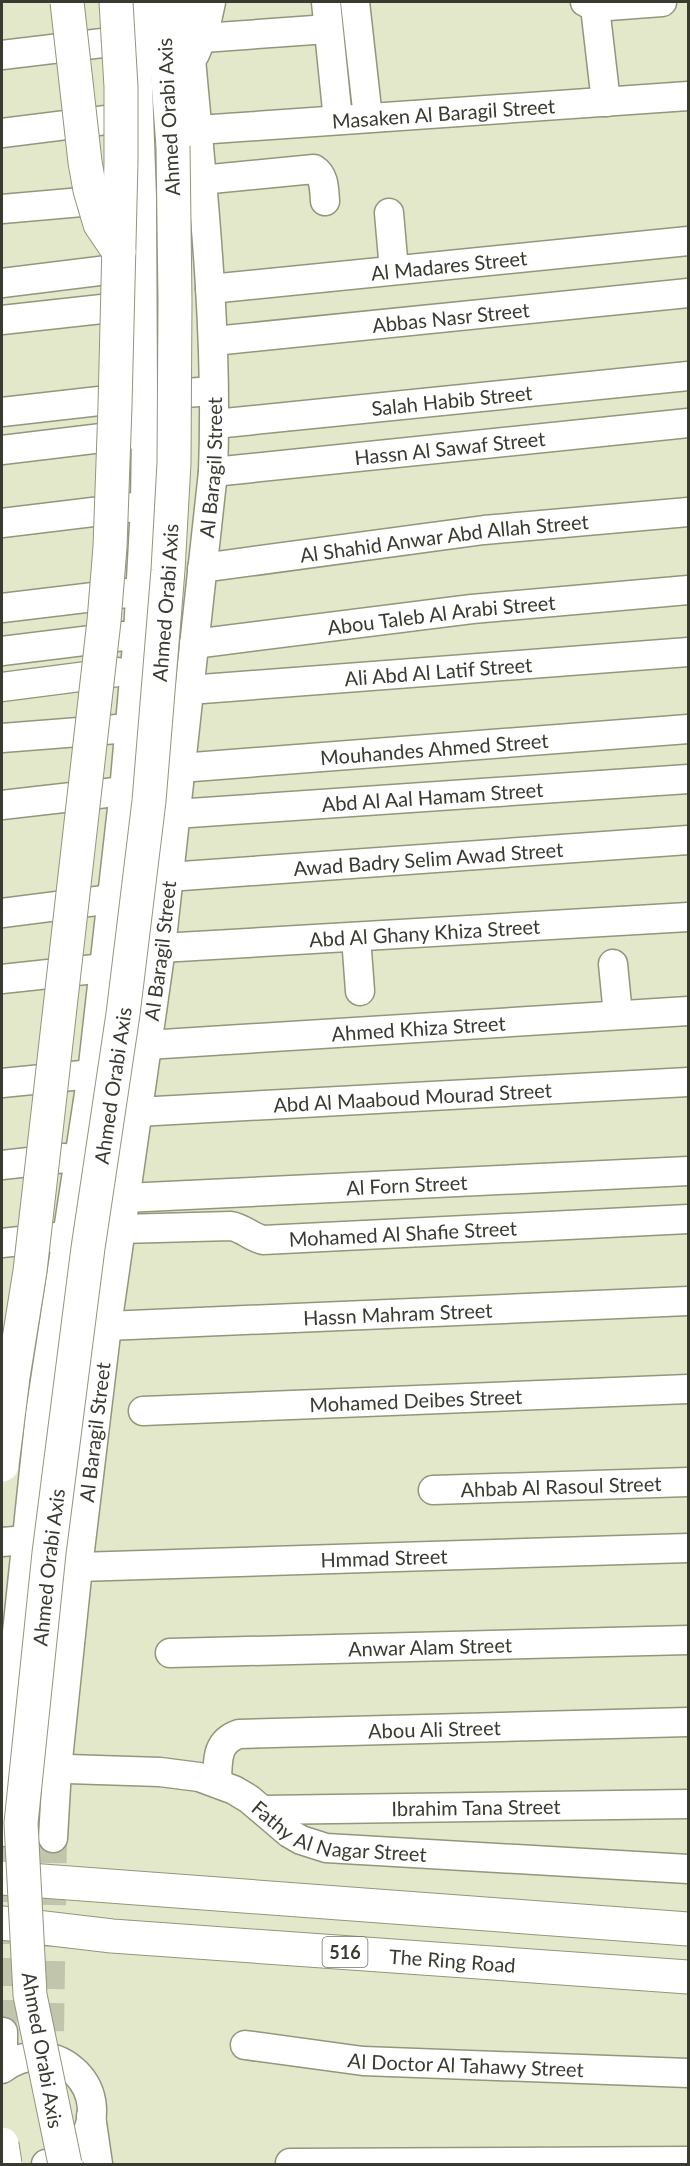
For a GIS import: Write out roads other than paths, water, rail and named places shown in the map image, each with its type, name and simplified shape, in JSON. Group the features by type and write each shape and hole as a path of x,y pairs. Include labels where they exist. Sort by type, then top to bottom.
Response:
{"highway":[{"path":"67,2 90,190 100,224 131,259"},
{"path":"2,1465 30,1271 104,621 113,473 131,259 115,2"},
{"name":"Ahmed Orabi Axis","path":"65,2164 30,1995 21,1822 49,1553 88,1248 123,1014 149,801 157,712 174,452 173,146 186,54 162,2"},
{"path":"178,2 186,54"},
{"path":"2,1878 688,1929"},
{"name":"The Ring Road","path":"2,1923 112,1936 688,1977"}],"street":[{"path":"115,2 119,41 134,106"},
{"path":"2,1832 14,1541 36,1456 48,1359 81,1156 124,791 138,634 145,506 146,433 143,396 143,304 131,259 141,183 134,106 135,2"},
{"name":"Al Baragil Street","path":"53,1838 57,1769 78,1567 107,1326 160,948 213,472 214,341 198,130 186,54 186,2"},
{"path":"186,54 211,2"},
{"path":"355,2 368,118"},
{"path":"606,102 590,4 662,2"},
{"path":"186,54 327,15 338,120"},
{"path":"2,55 119,41"},
{"name":"Masaken Al Baragil Street","path":"198,130 688,96"},
{"path":"2,133 134,106"},
{"path":"201,180 310,169 321,174 325,201"},
{"path":"2,209 141,183"},
{"path":"389,213 394,270"},
{"name":"Al Madares Street","path":"210,289 688,241"},
{"path":"2,283 131,259"},
{"name":"Abbas Nasr Street","path":"214,341 688,293"},
{"path":"2,320 143,304"},
{"name":"Salah Habib Street","path":"215,424 688,376"},
{"path":"2,412 143,396 213,391"},
{"name":"Hassn Al Sawaf Street","path":"213,472 688,423"},
{"path":"2,450 146,433"},
{"path":"2,523 145,506"},
{"name":"Al Shahid Anwar Abd Allah Street","path":"202,568 484,530 688,512"},
{"name":"Abou Taleb Al Arabi Street","path":"2,651 138,634 194,638 472,609 688,590"},
{"path":"2,608 141,592"},
{"name":"Ali Abd Al Latif Street","path":"189,690 688,652"},
{"path":"2,687 134,670"},
{"path":"2,738 130,728"},
{"name":"Mouhandes Ahmed Street","path":"180,768 688,729"},
{"name":"Abd Al Aal Hamam Street","path":"175,814 688,779"},
{"path":"2,805 124,791"},
{"name":"Awad Badry Selim Awad Street","path":"168,877 688,840"},
{"path":"2,913 112,899"},
{"name":"Abd Al Ghany Khiza Street","path":"160,948 688,917"},
{"path":"356,937 360,991"},
{"path":"613,964 618,1015"},
{"path":"2,979 104,968"},
{"name":"Ahmed Khiza Street","path":"147,1045 688,1011"},
{"path":"2,1083 92,1074"},
{"name":"Abd Al Maaboud Mourad Street","path":"137,1112 688,1082"},
{"path":"2,1164 81,1156"},
{"name":"Al Forn Street","path":"125,1198 688,1171"},
{"name":"Mohamed Al Shafie Street","path":"121,1229 231,1226 238,1227 263,1240 688,1219"},
{"path":"2,1243 67,1236"},
{"name":"Hassn Mahram Street","path":"107,1326 688,1301"},
{"path":"2,1332 53,1327"},
{"path":"2,1363 48,1359"},
{"name":"Mohamed Deibes Street","path":"142,1411 688,1389"},
{"path":"2,1417 40,1413"},
{"path":"2,1459 36,1456"},
{"name":"Ahbab Al Rasoul Street","path":"433,1490 688,1482"},
{"name":"Hmmad Street","path":"78,1567 688,1548"},
{"name":"Anwar Alam Street","path":"170,1653 688,1640"},
{"name":"Abou Ali Street","path":"218,1783 220,1749 228,1739 239,1734 688,1722"},
{"name":"Fathy Al Nagar Street","path":"4,1766 180,1773 218,1783 249,1799 289,1833 301,1840 326,1848 688,1869"},
{"name":"Ibrahim Tana Street","path":"263,1810 688,1804"},
{"path":"3,2032 2,2068 50,2044 80,2077 89,2094 98,2164"},
{"name":"Al Doctor Al Tahawy Street","path":"245,2045 363,2061 688,2073"},
{"path":"46,2164 63,2159 74,2151 86,2135 91,2116"},
{"path":"290,2163 688,2161"}],"tunnel":[{"path":"2,1832 3,2032"},
{"path":"50,2031 53,1838"}]}
